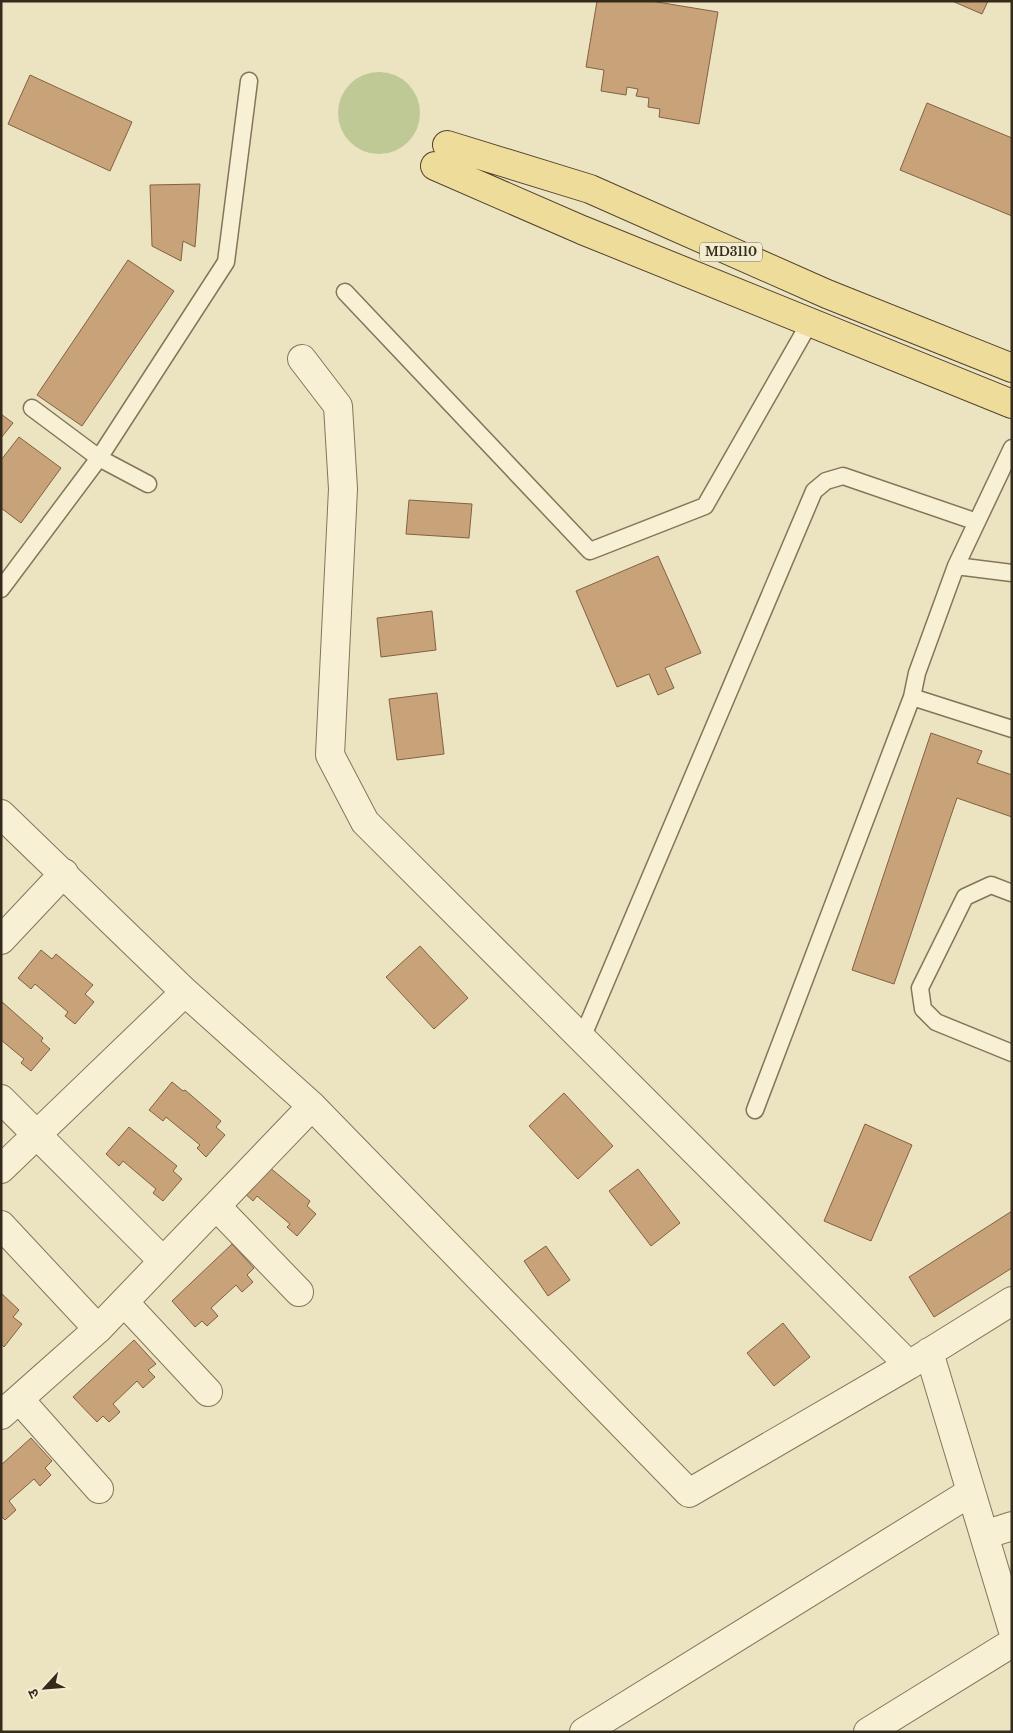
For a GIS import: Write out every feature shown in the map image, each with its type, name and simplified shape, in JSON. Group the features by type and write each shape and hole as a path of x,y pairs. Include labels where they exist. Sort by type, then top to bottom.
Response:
{"main road":[{"name":"MD3110","path":"1012,368 827,294 590,189 441,155 582,230 1012,404"}],"street":[{"path":"302,359 338,406 342,489 330,755 365,822 582,1038 919,1358 971,1492 1012,1628"},
{"path":"1,814 185,992 312,1106 689,1493 1012,1301"},
{"path":"1,940 64,873"},
{"path":"1,1169 185,992"},
{"path":"1,1099 164,1261"},
{"path":"99,1489 10,1407 98,1329 312,1106"},
{"path":"216,1206 299,1292"},
{"path":"1,1225 98,1329"},
{"path":"124,1302 208,1392"},
{"path":"584,1732 971,1492"},
{"path":"984,1535 1012,1526"},
{"path":"868,1732 1012,1643"}],"lane":[{"path":"1,589 99,458 226,262 249,81"},
{"path":"345,292 590,551 705,506 810,322"},
{"path":"32,408 99,458 148,484"},
{"path":"755,1110 912,697 917,673 956,566 1012,448"},
{"path":"582,1038 814,491 826,481 843,476 977,522"},
{"path":"956,566 1012,573"},
{"path":"912,697 1012,729"},
{"path":"1012,893 991,885 964,897 920,988 923,1009 936,1022 1012,1053"}],"green space":[{"path":"379,72 395,75 408,84 417,97 420,113 417,129 408,142 395,151 379,154 363,151 350,142 341,129 338,113 341,97 350,84 363,75"}],"building":[{"path":"597,1 651,1 718,12 699,124 659,117 660,109 648,107 649,98 636,96 638,89 627,87 626,95 601,91 604,70 586,67"},
{"path":"952,1 988,1 982,14"},
{"path":"30,75 132,122 110,171 8,124"},
{"path":"927,103 1012,138 1012,216 900,170"},
{"path":"200,184 195,247 183,241 181,261 152,246 150,185"},
{"path":"128,260 174,291 82,426 37,395"},
{"path":"1,414 13,423 1,438"},
{"path":"19,437 61,468 21,523 1,508 1,460"},
{"path":"409,500 472,504 469,538 406,534"},
{"path":"658,556 701,653 665,668 674,688 658,695 649,674 617,687 576,591"},
{"path":"432,611 436,650 381,657 377,618"},
{"path":"437,693 444,754 397,760 389,699"},
{"path":"931,733 982,751 977,763 1012,775 1012,817 957,798 894,984 852,970"},
{"path":"420,946 468,998 434,1029 386,977"},
{"path":"41,950 52,959 56,954 93,985 85,994 94,1002 75,1024 65,1016 68,1012 35,984 31,989 18,978"},
{"path":"1,1001 43,1038 41,1041 50,1049 31,1071 21,1063 24,1059 1,1040"},
{"path":"172,1082 183,1091 185,1090 221,1121 216,1127 225,1135 206,1157 197,1148 200,1145 166,1117 163,1121 149,1110"},
{"path":"564,1093 613,1146 578,1179 529,1126"},
{"path":"865,1124 912,1145 871,1241 824,1221"},
{"path":"129,1127 177,1166 173,1171 182,1179 163,1201 153,1193 156,1189 123,1161 119,1166 106,1154"},
{"path":"263,1162 310,1201 307,1206 316,1214 297,1236 287,1227 290,1224 257,1196 253,1201 240,1189"},
{"path":"638,1169 680,1223 651,1246 609,1191"},
{"path":"1012,1211 1012,1268 934,1317 909,1277"},
{"path":"232,1244 254,1268 247,1275 253,1282 242,1292 236,1285 211,1308 218,1316 207,1326 202,1321 195,1327 172,1301"},
{"path":"546,1246 570,1280 548,1296 524,1261"},
{"path":"1,1293 19,1310 13,1317 22,1324 4,1347 1,1344"},
{"path":"783,1323 810,1357 774,1386 747,1353"},
{"path":"134,1340 156,1364 148,1370 155,1377 143,1388 137,1381 113,1404 120,1412 109,1422 103,1416 97,1422 73,1397"},
{"path":"31,1438 52,1461 45,1468 51,1475 40,1486 34,1479 9,1501 16,1510 5,1520 1,1516 1,1465"}]}
